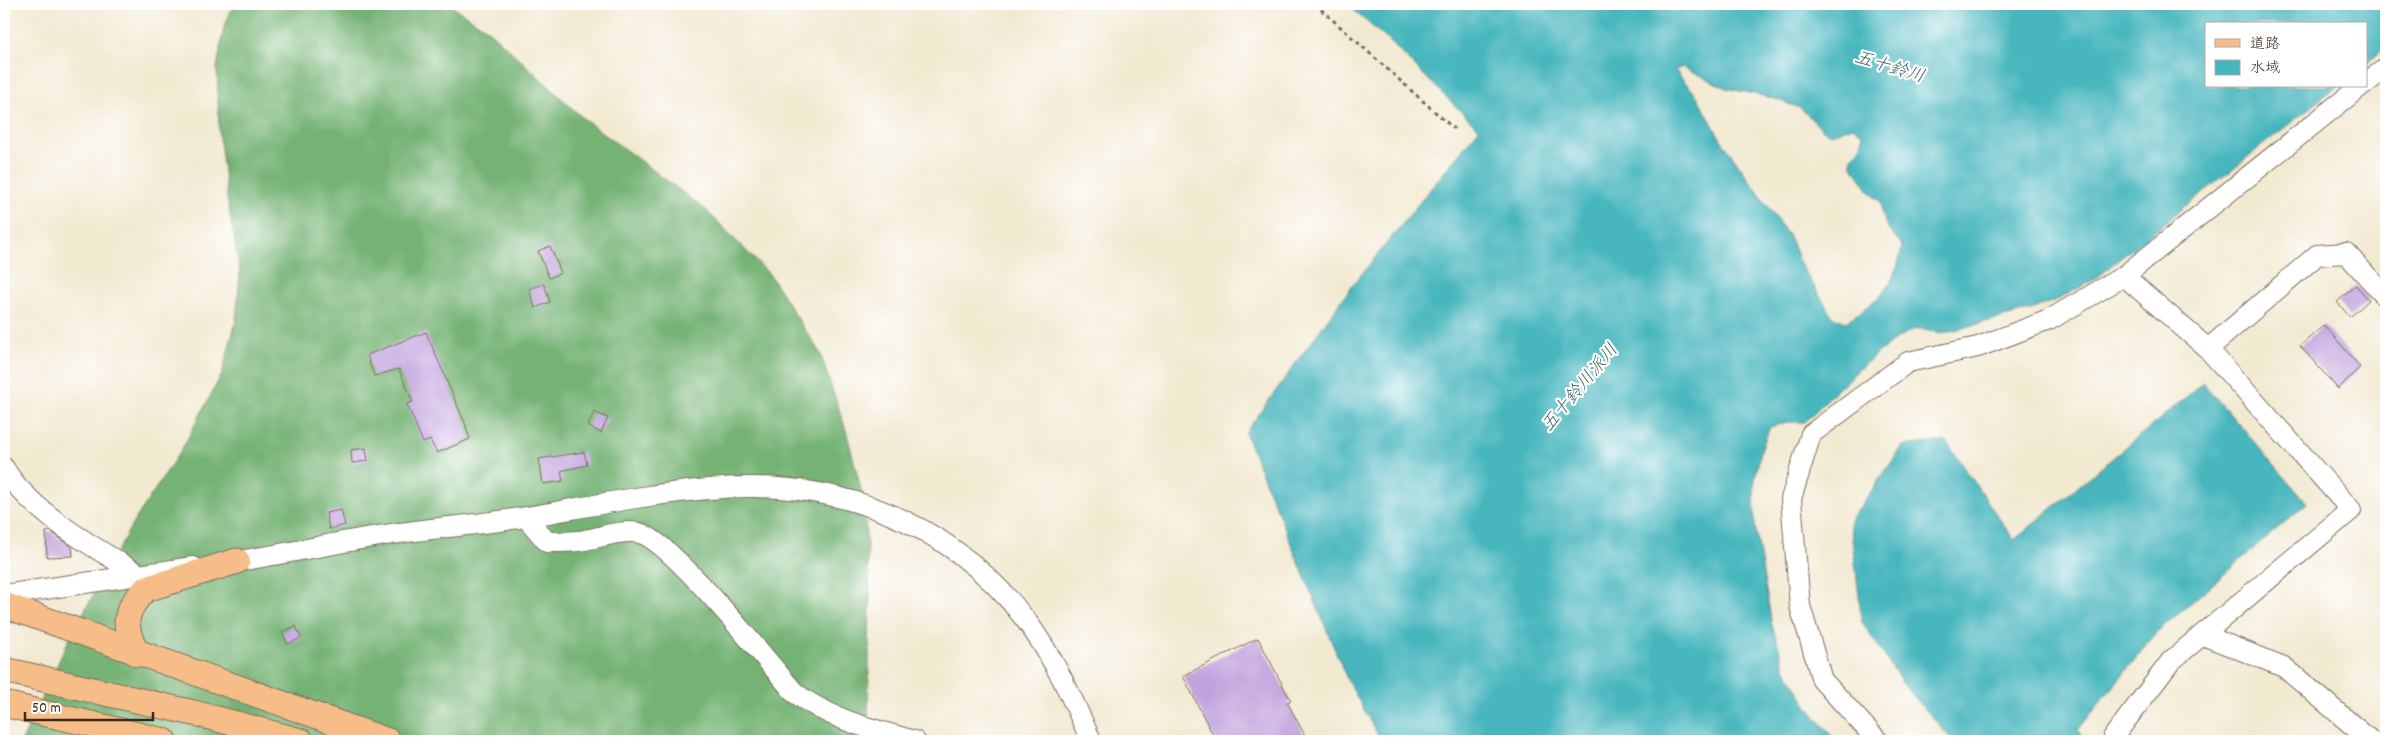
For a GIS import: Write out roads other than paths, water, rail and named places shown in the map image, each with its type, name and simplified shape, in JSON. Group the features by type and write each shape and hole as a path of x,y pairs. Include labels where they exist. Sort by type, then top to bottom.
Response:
{"main road":[{"path":"137,654 128,635 126,622 129,608 146,589 237,561"},
{"path":"4,605 137,654 388,741"},
{"path":"4,670 198,714 301,741"},
{"path":"4,704 164,741"}],"street":[{"path":"2368,82 2386,68"},
{"path":"1878,741 1822,680 1800,606 1791,499 1811,434 1908,362 1978,347 2049,320 2124,276 2359,88"},
{"path":"2208,349 2317,256 2346,253 2386,297"},
{"path":"2116,741 2114,736 2171,661 2350,510 2208,349 2124,276"},
{"path":"4,468 23,493 37,505 87,543 137,573"},
{"path":"4,594 137,573 237,561 379,536 526,518 710,488 758,488 826,493 870,505 894,514 924,529 944,543 1005,594 1041,642 1073,700 1091,741"},
{"path":"526,518 547,542 578,541 639,532 654,539 700,584 795,693 815,708 846,722 915,741"},
{"path":"2202,635 2284,667 2371,741"}],"water":[{"path":"1346,4 2386,4 2386,47 2368,61 2368,22 2205,22 2205,88 2334,88 2093,280 2059,299 2030,310 1940,334 1920,329 1906,333 1876,354 1805,422 1787,422 1770,427 1761,450 1754,485 1755,526 1772,625 1785,668 1808,707 1836,741 1381,741 1347,679 1245,433 1352,286 1479,129 1388,40","holes":["1683,67 1726,88 1772,98 1800,108 1824,131 1831,134 1853,126 1863,136 1860,148 1852,156 1851,164 1871,194 1882,203 1884,221 1902,246 1899,261 1890,283 1876,299 1846,322 1833,317 1800,264 1790,238 1720,138 1697,96 1675,70"]},
{"path":"2203,383 2307,503 2157,632 2078,730 2084,741 1953,741 1904,685 1862,622 1850,521 1903,446 1946,441 2014,540"}],"water label":[{"name":"五十鈴川","path":"1890,66"},
{"name":"五十鈴川派川","path":"1579,387"}]}
